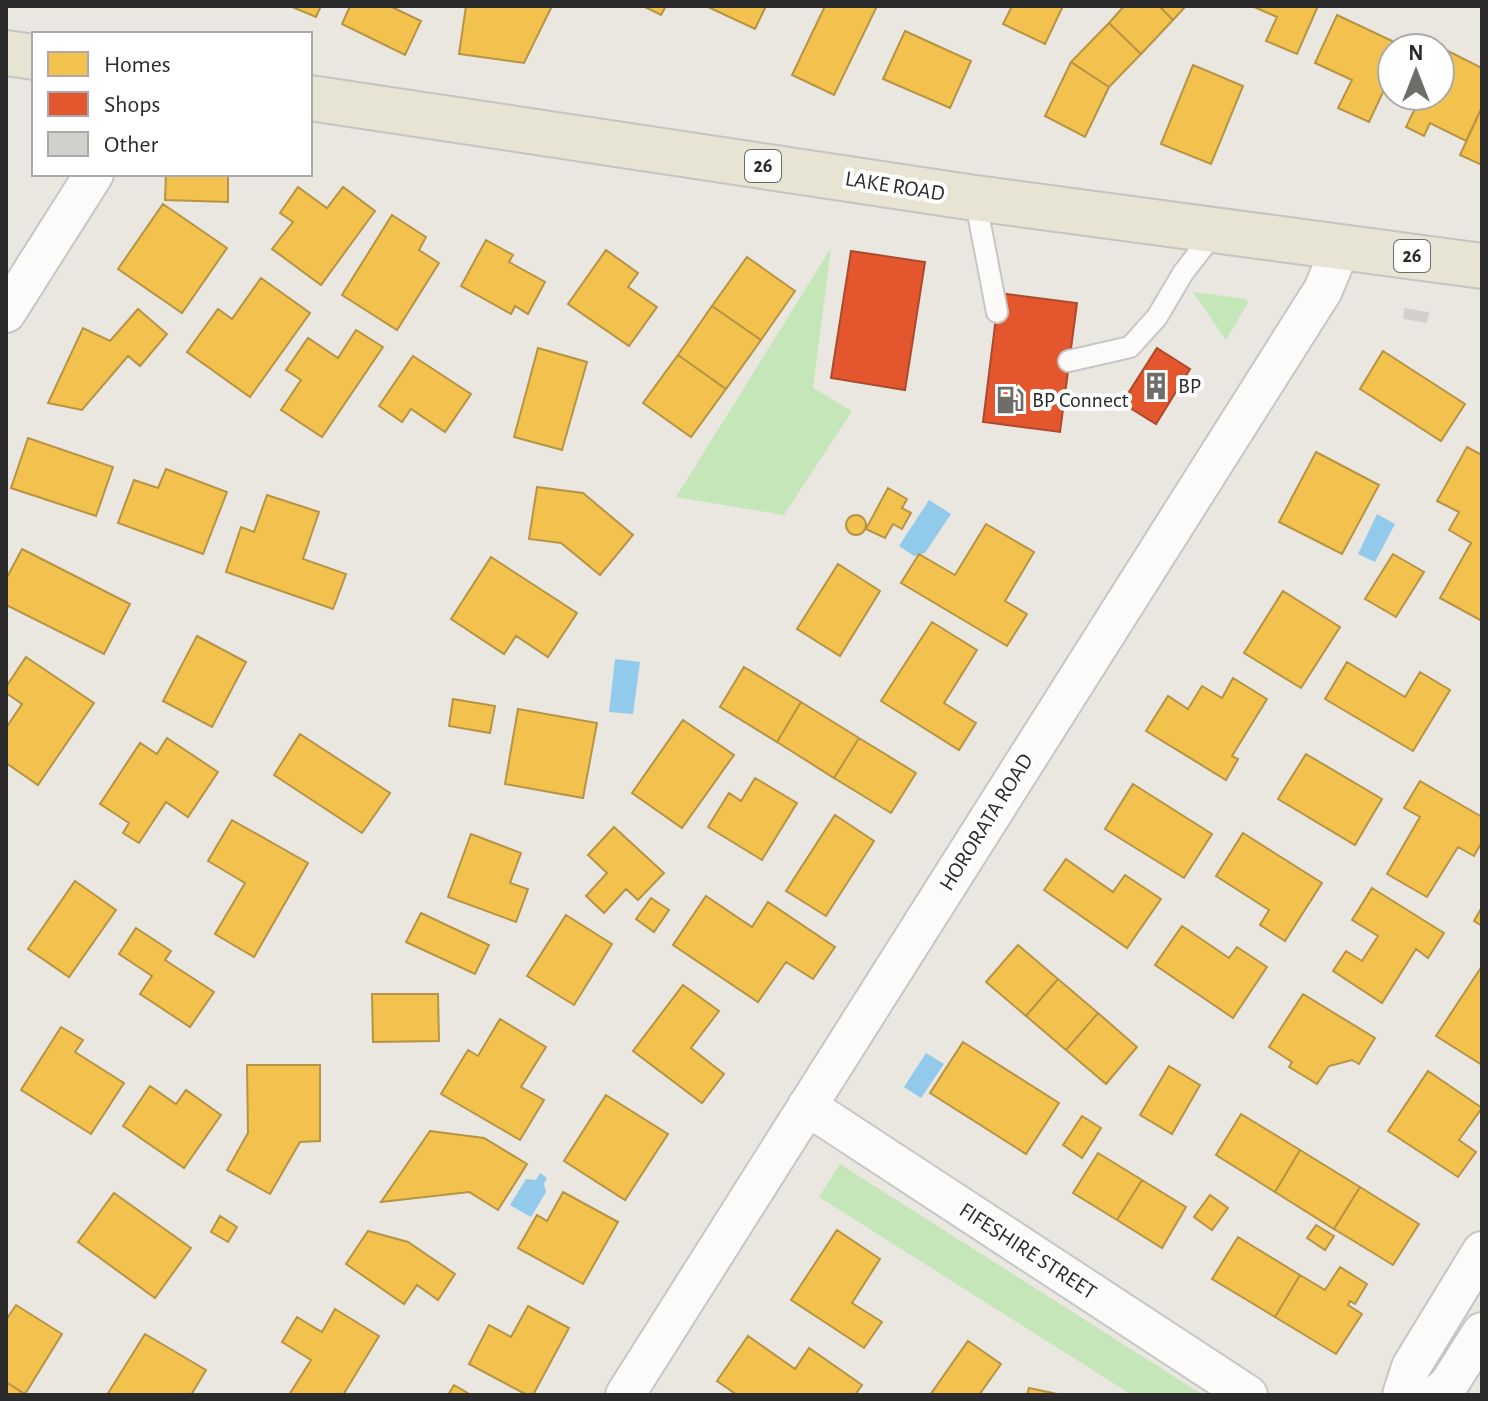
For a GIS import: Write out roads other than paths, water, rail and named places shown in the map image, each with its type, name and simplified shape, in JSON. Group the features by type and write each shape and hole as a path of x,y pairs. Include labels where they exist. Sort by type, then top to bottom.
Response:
{"main road":[{"path":"6,53 32,57"},
{"name":"LAKE ROAD","path":"312,98 975,198 1482,266"}],"street":[{"path":"6,313 93,176"},
{"name":"HORORATA ROAD","path":"625,1395 1323,290 1341,247"},
{"name":"FIFESHIRE STREET","path":"807,1106 1248,1395"},
{"path":"1437,1395 1449,1384 1482,1251"},
{"path":"1402,1395 1411,1367 1466,1325"}],"lane":[{"path":"975,198 997,312"},
{"path":"1069,361 1130,347 1157,317 1183,273 1217,229"}],"water":[{"path":"929,500 951,514 925,553 914,556 899,546"},
{"path":"1377,514 1395,524 1375,562 1358,554"},
{"path":"615,659 640,662 633,714 609,712"},
{"path":"926,1053 944,1064 921,1098 904,1087"},
{"path":"540,1173 547,1178 544,1184 546,1192 531,1217 510,1205 526,1179 536,1180"}],"place":[{"name":"BP","path":"1156,386"},
{"name":"BP Connect","path":"1010,400"}]}
